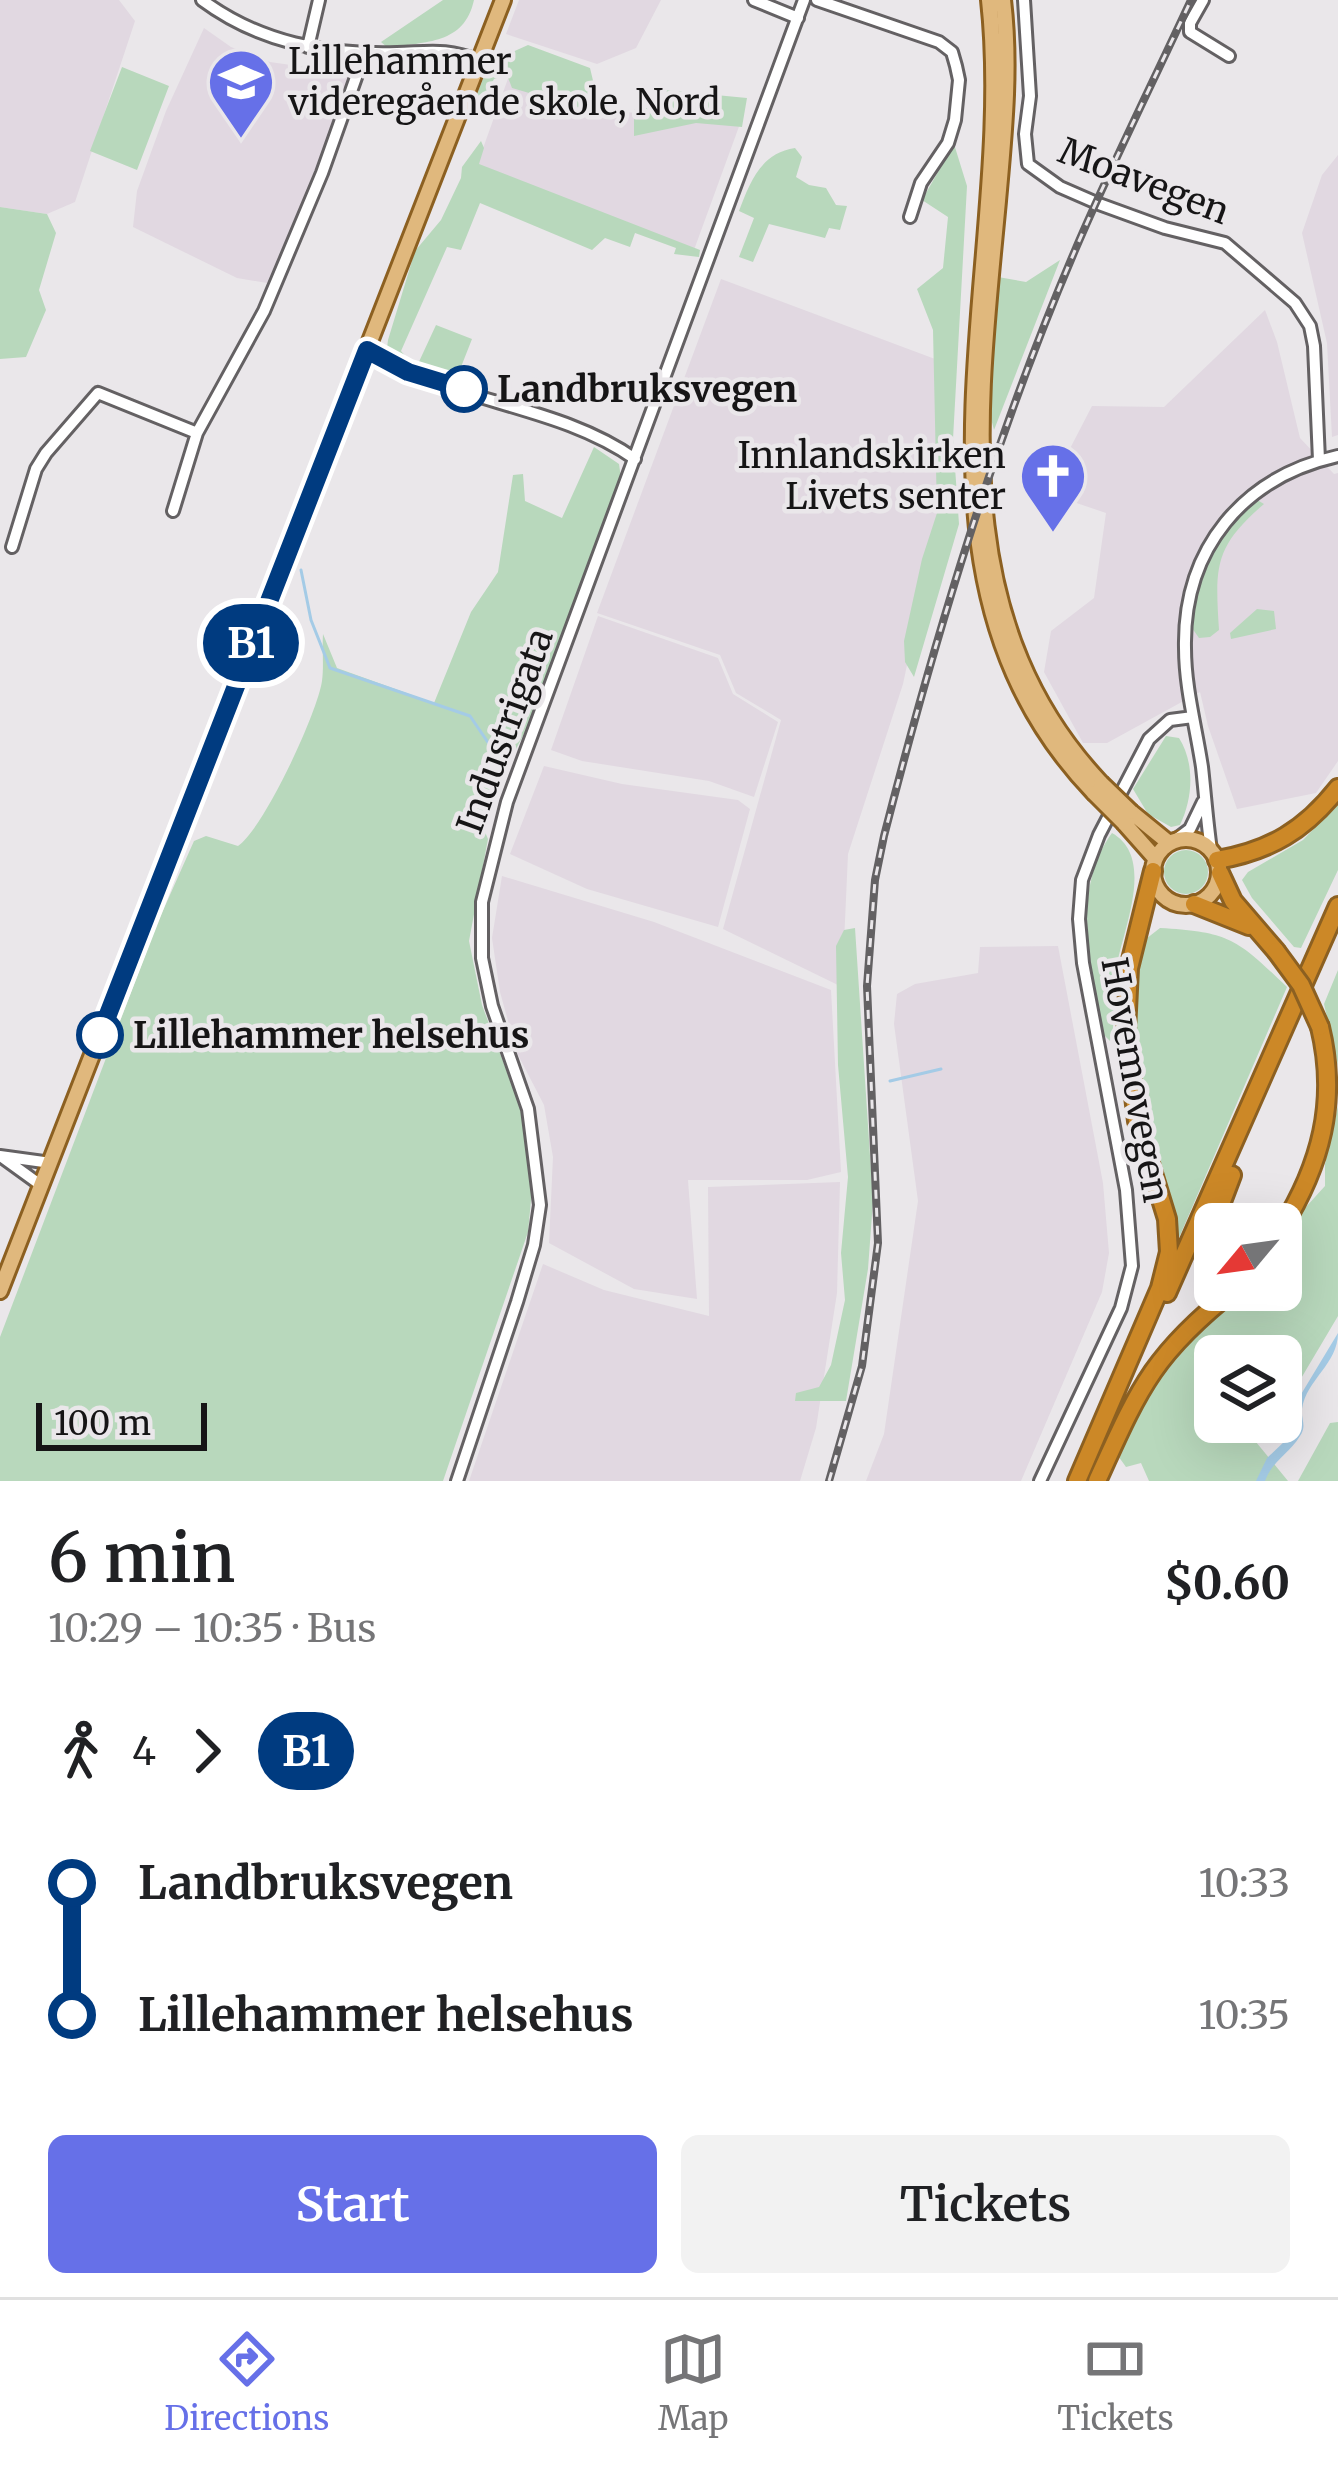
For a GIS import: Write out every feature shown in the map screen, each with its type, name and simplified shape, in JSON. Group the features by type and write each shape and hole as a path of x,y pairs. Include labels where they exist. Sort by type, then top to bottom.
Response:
{"highway":[{"path":"1294,1203 1326,1126 1330,1078 1320,1027 1301,985 1233,901 1216,861 1252,854 1291,836 1338,788"},
{"path":"1082,1481 1160,1288 1169,1252 1167,1219 1137,1121 1126,1031 1129,968 1154,865"},
{"path":"1194,904 1256,930"},
{"path":"1082,1481 1338,906"},
{"path":"1222,1203 1283,1059 1293,1030 1295,1001"},
{"path":"1097,1481 1148,1373 1180,1335 1209,1311"}],"main road":[{"path":"0,1291 503,0"},
{"path":"989,0 994,61 991,154 971,417 979,540 996,623 1018,685 1051,742 1128,818 1172,842 1194,839 1216,861 1214,891 1194,904 1168,900 1158,890 1154,865 1128,818"},
{"path":"1003,0 1007,96 981,417 988,538 1006,621 1027,680 1097,788"},
{"path":"1154,865 1172,842"}],"street":[{"path":"202,0 274,40 365,52 443,49 479,61"},
{"path":"308,47 319,0"},
{"path":"754,0 798,18"},
{"name":"Industrigata","path":"457,1481 517,1302 540,1205 528,1109 485,979 482,902 507,802 804,0"},
{"path":"817,0 939,42 952,52 959,80 952,134 921,183 910,217"},
{"name":"Moavegen","path":"1024,0 1030,96 1025,134 1028,164 1060,187 1099,204 1225,243 1295,303 1310,326 1314,346 1319,460"},
{"path":"1203,0 1189,30 1229,56"},
{"path":"173,511 197,433 264,311 322,173 365,52"},
{"path":"367,350 408,372 553,420 635,459"},
{"path":"12,547 36,469 98,392 197,433"},
{"path":"1216,861 1184,647 1186,615 1206,552 1243,501 1319,460 1338,456"},
{"name":"Hovemovegen","path":"1040,1481 1121,1308 1132,1266 1126,1190 1081,950 1082,880 1099,835 1149,739 1169,720 1193,716"},
{"path":"1172,842 1190,829 1204,799"},
{"path":"1,1156 51,1162"},
{"path":"1,1156 43,1186"}],"shaded area":[{"path":"0,0 119,0 135,21 75,202 47,214 0,207"},
{"path":"519,0 661,0 636,48 597,64 506,34"},
{"name":"Lillehammer videregående skole, Nord","path":"204,28 231,47 270,62 353,74 267,283 237,278 133,227 137,191"},
{"path":"510,73 598,110 741,121 694,250 477,165"},
{"path":"1338,155 1338,435 1332,437 1327,343 1302,233 1322,175"},
{"path":"721,279 935,359 939,514 903,684 848,854 842,987 723,929 781,720 736,693 720,655 597,613"},
{"path":"1265,310 1300,438 1338,473 1338,761 1316,793 1237,809 1200,692 1107,743 1083,743 1044,672 1051,631 1094,598 1106,513 1047,493 1092,406 1164,407"},
{"path":"598,616 718,658 733,694 778,722 754,797 709,781 582,761 551,750"},
{"path":"544,766 622,784 738,800 750,809 718,927 587,889 510,854"},
{"path":"502,876 654,922 831,990 841,1172 807,1180 688,1180 697,1299 634,1289 549,1243 553,1157 544,1105 517,1053 500,992 492,938"},
{"path":"1058,946 1103,1183 1109,1253 1102,1292 1021,1481 866,1481 884,1434 918,1201 894,1024 897,994 915,984 978,973 980,947"},
{"path":"840,1182 837,1293 816,1428 800,1481 469,1481 543,1264 604,1290 709,1316 708,1187"}],"green space":[{"path":"443,0 474,0 462,26 452,33 388,48 381,42"},
{"path":"528,45 590,68 601,114 512,88 507,75 494,79 478,110 472,106 490,62"},
{"path":"122,67 169,86 137,170 90,151"},
{"path":"653,89 747,98 742,127 696,123 634,136 634,110"},
{"path":"481,141 479,164 700,250 699,257 674,254 676,248 635,233 630,247 605,238 592,250 480,203 461,250 447,247 401,351 407,358 395,360 388,340 415,251 441,220 462,167"},
{"path":"954,144 967,186 953,439 959,524 914,677 905,662 904,641 937,513 933,330 917,289 943,268 948,217 922,200"},
{"path":"795,148 802,157 796,177 826,188 836,205 847,206 840,230 829,228 825,238 769,224 753,262 739,257 754,218 739,211 753,180 765,162"},
{"path":"0,207 47,214 56,233 39,290 46,310 26,357 0,359"},
{"path":"1060,260 994,430 988,407 998,277 1026,282"},
{"path":"436,325 472,339 461,367 471,382 465,387 417,366"},
{"path":"594,447 619,464 621,478 529,724 487,805 482,825 488,839 469,941 482,1005 523,1115 533,1179 528,1232 443,1481 0,1481 0,1337 157,924 194,841 206,836 238,846 261,817 288,769 318,697 323,634 337,668 434,703 471,612 498,572 513,475 523,474 525,501 562,518"},
{"path":"1254,498 1264,504 1235,533 1221,559 1219,630 1199,638 1192,628 1204,574 1219,542"},
{"path":"1257,609 1274,611 1276,629 1231,639 1230,633"},
{"path":"1166,736 1179,738 1190,769 1184,815 1180,825 1171,827 1148,814 1133,789"},
{"path":"1338,804 1338,870 1301,948 1294,947 1242,880 1303,840"},
{"path":"1112,833 1126,845 1134,879 1115,975 1110,1041 1104,1035 1087,931 1091,880"},
{"path":"1186,850 1201,857 1208,872 1201,887 1186,894 1171,887 1164,872 1171,857"},
{"path":"855,928 873,1201 868,1269 846,1401 795,1401 796,1393 819,1387 831,1365 845,1300 841,1253 848,1177 838,1065 836,946 844,930"},
{"path":"1160,928 1202,932 1231,941 1287,987 1178,1240 1145,1122 1135,1055 1142,942"},
{"path":"1338,970 1338,1065 1324,1004"},
{"path":"1338,1106 1338,1316 1302,1377 1302,1335 1194,1335 1194,1443 1257,1443 1288,1481 1149,1481 1141,1463 1126,1467 1116,1453 1159,1365 1219,1311 1302,1311 1302,1212 1325,1186"},
{"path":"1338,1422 1338,1481 1298,1481 1330,1423"}],"water":[{"path":"1338,1333 1333,1354 1309,1389 1302,1409 1302,1393"},
{"path":"1283,1443 1295,1443 1265,1481 1256,1481 1267,1458"}],"waterway":[{"path":"301,570 311,620 330,668 470,716 504,766"},
{"path":"890,1081 941,1069"}],"railway":[{"path":"829,1481 862,1366 878,1243 867,986 875,880 884,836 946,612 1019,392 1090,217 1191,0"}],"bus line":[{"name":"B1","path":"100,1035 367,350 408,372 464,389"}],"place":[{"name":"Lillehammer videregående skole, Nord","path":"241,141"},
{"name":"Landbruksvegen","path":"464,389"},
{"name":"Innlandskirken Livets senter","path":"1053,535"},
{"name":"Lillehammer helsehus","path":"100,1035"}]}
